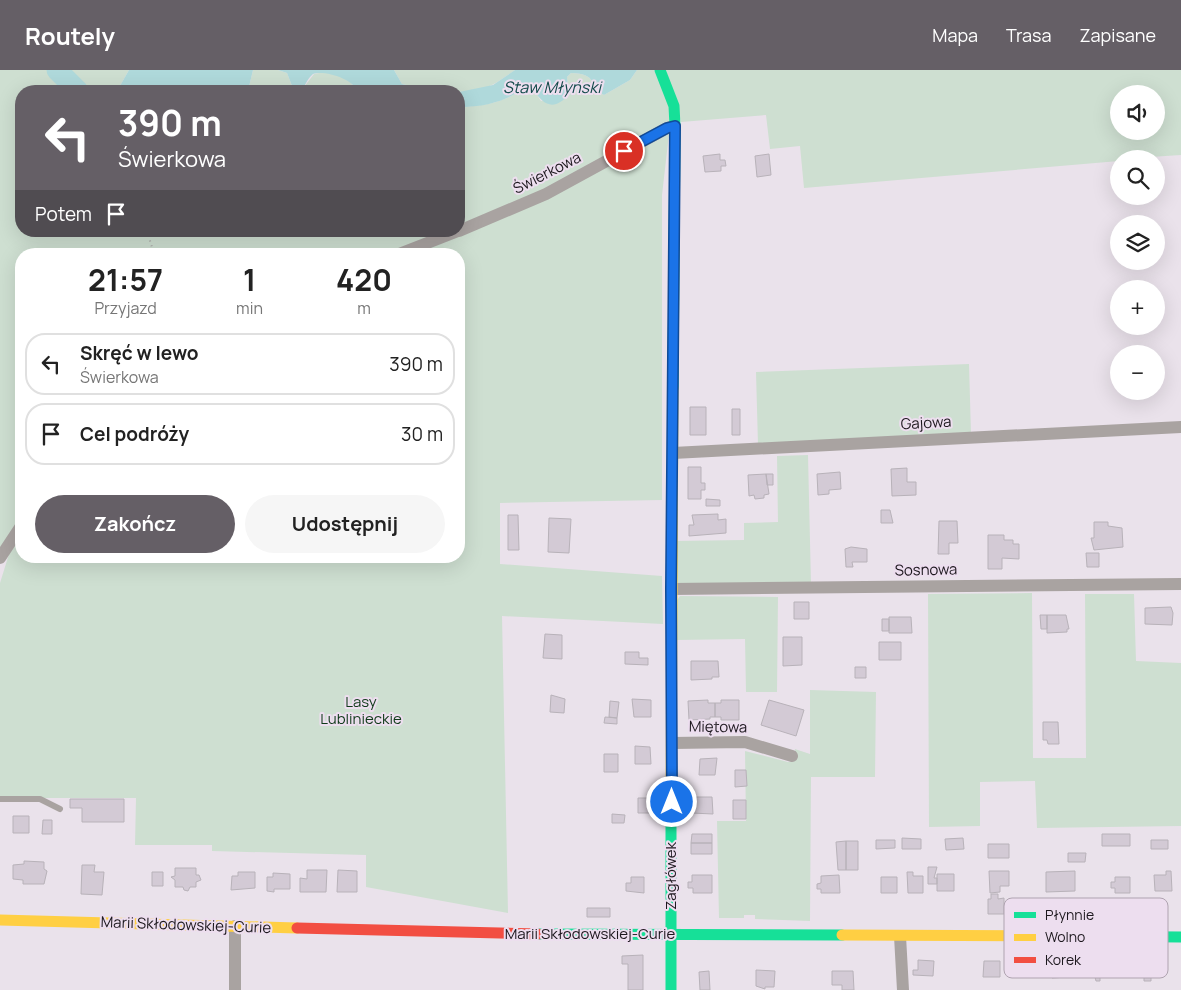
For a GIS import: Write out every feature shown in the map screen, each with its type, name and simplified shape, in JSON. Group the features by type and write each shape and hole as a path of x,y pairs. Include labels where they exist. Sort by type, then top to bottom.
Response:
{"street":[{"name":"Zagłówek","path":"660,70 674,106 675,126 671,589 672,990"},
{"name":"Świerkowa","path":"465,228 546,194 659,132 675,126"},
{"name":"Świerkowa","path":"414,248 443,237"},
{"name":"Gajowa","path":"672,453 1181,427"},
{"path":"0,558 15,535"},
{"name":"Sosnowa","path":"671,589 1181,584"},
{"name":"Miętowa","path":"672,743 745,742 792,756"},
{"name":"Marii Skłodowskiej-Curie","path":"0,920 508,934 1004,936"},
{"path":"235,926 235,990"},
{"path":"900,936 903,990"},
{"name":"Marii Skłodowskiej-Curie","path":"1168,937 1181,937"}],"lane":[{"path":"0,799 40,800 60,809"}],"green space":[{"name":"Lasy Lublinieckie","path":"0,70 129,70 120,85 15,85 15,237 465,237 465,107 495,102 529,89 533,89 541,101 569,94 567,77 571,73 586,75 604,95 630,80 637,70 654,70 669,98 669,134 662,195 662,500 500,503 500,564 662,576 663,624 502,616 508,913 366,887 366,855 212,851 212,845 135,845 136,798 0,798 0,583 9,554 15,545 15,563 465,563 465,248 15,248 15,528 0,549"},
{"path":"253,70 278,70 287,73 292,85 249,85"},
{"path":"394,70 515,70 492,85 470,91 465,91 465,85 402,84"},
{"path":"666,70 1181,70 1181,155 1165,156 1165,150 1110,150 1110,162 804,188 800,146 770,149 766,115 681,122"},
{"path":"324,72 347,78 352,85 306,85 314,74"},
{"path":"969,364 971,434 758,445 756,372"},
{"path":"808,455 811,584 680,585 675,580 674,541 744,540 744,523 778,522 777,456"},
{"path":"1032,593 1033,758 1086,758 1085,594 1134,594 1136,661 1181,663 1181,826 1037,828 1035,781 980,782 980,826 929,827 928,594"},
{"path":"680,596 778,597 777,692 746,692 745,639 676,640 675,603"},
{"path":"810,690 876,692 875,777 811,777 810,921 755,919 755,915 744,915 744,918 719,918 717,821 746,821 745,751 788,762 794,761 795,749 810,754"}],"water":[{"path":"129,70 253,70 249,85 120,85"},
{"path":"278,70 394,70 402,84 406,85 352,85 344,79 331,74 318,73 313,74 305,85 292,85 287,73"},
{"name":"Staw Młyński","path":"515,70 637,70 630,80 604,95 586,75 571,73 567,77 569,94 564,100 554,105 545,102 533,89 529,89 489,104 465,107 465,91 493,85"}],"building":[{"path":"720,154 720,160 725,160 726,166 721,166 721,171 705,172 703,156"},
{"path":"769,154 771,175 757,177 755,156"},
{"path":"690,407 706,407 706,435 690,435"},
{"path":"732,409 740,409 740,435 732,435"},
{"path":"688,467 701,467 701,483 705,483 705,490 701,490 701,499 688,499"},
{"path":"907,468 907,482 916,482 916,495 892,496 891,469"},
{"path":"840,472 841,489 829,490 829,494 818,495 817,474"},
{"path":"766,474 769,494 764,495 764,498 755,499 754,495 749,496 748,475"},
{"path":"766,474 773,474 773,485 767,485"},
{"path":"706,499 720,500 720,506 706,506"},
{"path":"881,510 890,510 893,523 881,523"},
{"path":"718,514 718,520 726,519 726,533 689,536 689,525 694,525 692,515"},
{"path":"508,515 518,515 519,550 508,550"},
{"path":"549,518 571,519 569,553 548,552"},
{"path":"939,521 957,521 958,543 949,543 949,554 938,554"},
{"path":"1094,522 1108,522 1108,526 1122,528 1123,547 1094,550 1091,538 1094,538"},
{"path":"988,535 1004,535 1004,540 1013,540 1013,544 1019,544 1019,559 1002,558 1002,569 988,569"},
{"path":"851,547 867,549 867,562 852,562 853,567 846,567 845,549"},
{"path":"1086,553 1099,553 1099,567 1087,567"},
{"path":"794,602 809,602 809,619 794,619"},
{"path":"1171,607 1173,613 1172,625 1145,624 1145,608"},
{"path":"1040,615 1047,615 1047,629 1041,629"},
{"path":"1047,615 1066,615 1069,629 1067,629 1067,632 1047,633"},
{"path":"889,617 911,617 912,633 889,633"},
{"path":"882,619 889,619 889,631 882,631"},
{"path":"545,634 562,635 562,659 543,658"},
{"path":"783,637 802,637 802,665 783,666"},
{"path":"879,642 901,642 901,660 879,660"},
{"path":"625,652 639,652 639,658 648,658 648,665 625,664"},
{"path":"691,661 718,661 719,677 691,680"},
{"path":"855,667 866,667 866,678 855,678"},
{"path":"551,695 565,699 564,713 550,712"},
{"path":"632,699 651,700 651,717 634,717"},
{"path":"708,700 708,703 715,703 715,717 689,720 688,701"},
{"path":"721,700 739,700 739,720 721,720 721,717 715,717 715,703 721,703"},
{"path":"769,700 804,710 796,736 761,725"},
{"path":"610,701 619,702 617,718 609,717"},
{"path":"605,717 617,718 617,724 604,723"},
{"path":"1043,722 1058,722 1059,744 1048,744 1047,740 1043,740"},
{"path":"635,746 650,747 651,764 635,764"},
{"path":"604,754 618,754 618,772 604,772"},
{"path":"717,758 715,775 699,775 700,759"},
{"path":"735,770 746,770 747,786 735,787"},
{"path":"695,797 712,797 713,814 692,813 692,801 695,801"},
{"path":"638,798 651,798 651,805 654,806 652,813 638,813"},
{"path":"70,799 124,799 124,822 82,822 82,808 70,808"},
{"path":"733,800 746,800 746,819 733,819"},
{"path":"612,814 625,815 624,823 612,823"},
{"path":"13,816 29,816 29,833 13,833"},
{"path":"43,820 52,820 52,834 42,834"},
{"path":"692,834 712,834 712,843 691,843"},
{"path":"1102,834 1130,834 1130,846 1102,846"},
{"path":"902,838 921,839 921,849 902,849"},
{"path":"963,838 964,849 946,850 945,839"},
{"path":"876,840 895,840 895,848 876,849"},
{"path":"1151,840 1168,840 1168,849 1151,849"},
{"path":"846,841 846,870 838,870 836,842"},
{"path":"846,841 858,841 858,870 846,870"},
{"path":"691,843 712,843 712,854 691,854"},
{"path":"988,844 1009,844 1009,858 988,858"},
{"path":"1068,853 1086,853 1085,862 1068,862"},
{"path":"24,861 44,862 44,869 47,871 44,884 23,884 23,880 13,879 13,865 24,864"},
{"path":"82,865 95,865 94,872 104,872 102,895 81,894"},
{"path":"928,867 937,867 934,878 937,878 937,884 928,884"},
{"path":"175,868 196,868 196,875 199,875 201,880 196,882 196,887 190,887 188,891 184,890 183,887 175,887 175,880 171,877 175,876"},
{"path":"307,870 327,870 326,892 300,892 300,878 307,879"},
{"path":"338,870 357,871 357,892 337,892"},
{"path":"989,871 1009,871 1009,886 1000,886 1000,892 990,893"},
{"path":"1075,871 1075,891 1046,892 1046,872"},
{"path":"1166,871 1171,871 1172,891 1155,891 1154,875 1166,875"},
{"path":"152,872 163,872 163,886 152,886"},
{"path":"238,872 255,872 255,888 231,890 232,876 238,876"},
{"path":"907,872 913,872 913,876 923,876 923,893 908,893"},
{"path":"273,873 290,874 290,889 274,889 274,892 267,891 267,877 273,877"},
{"path":"937,874 954,874 954,891 937,891"},
{"path":"692,875 712,875 712,893 693,893 693,888 688,888 688,882 692,882"},
{"path":"839,875 840,893 821,893 821,889 817,889 817,884 821,883 821,876"},
{"path":"631,877 644,877 644,893 626,891 626,883 631,883"},
{"path":"881,877 897,877 897,893 881,893"},
{"path":"1115,877 1130,877 1130,893 1115,893 1115,888 1111,888 1111,882 1115,882"},
{"path":"991,894 998,894 998,899 1004,898 1004,914 988,914 988,899 991,899"},
{"path":"587,908 610,908 610,917 587,917"},
{"path":"643,955 643,990 628,990 628,964 622,964 622,956"},
{"path":"918,960 934,961 933,976 913,975 913,970 918,970"},
{"path":"984,961 1000,961 1000,977 983,977"},
{"path":"756,970 775,971 774,987 765,987 765,989 756,986"},
{"path":"709,971 710,990 700,990 699,972"},
{"path":"832,971 853,971 854,990 842,990 842,985 832,985"},
{"path":"1144,978 1151,978 1151,981 1144,981"}],"waterway":[{"path":"57,70 72,85"}],"traffic: fast":[{"path":"660,70 674,106 675,126 673,388"},
{"path":"671,806 671,990"},
{"path":"538,934 842,935"},
{"path":"1168,937 1181,937"}],"traffic: slow":[{"path":"671,806 673,388"},
{"path":"0,920 297,928"},
{"path":"842,935 1004,936"}],"traffic: jam":[{"path":"297,928 538,934"}],"route":[{"path":"624,151 667,128 675,126 671,589 672,802"}]}
